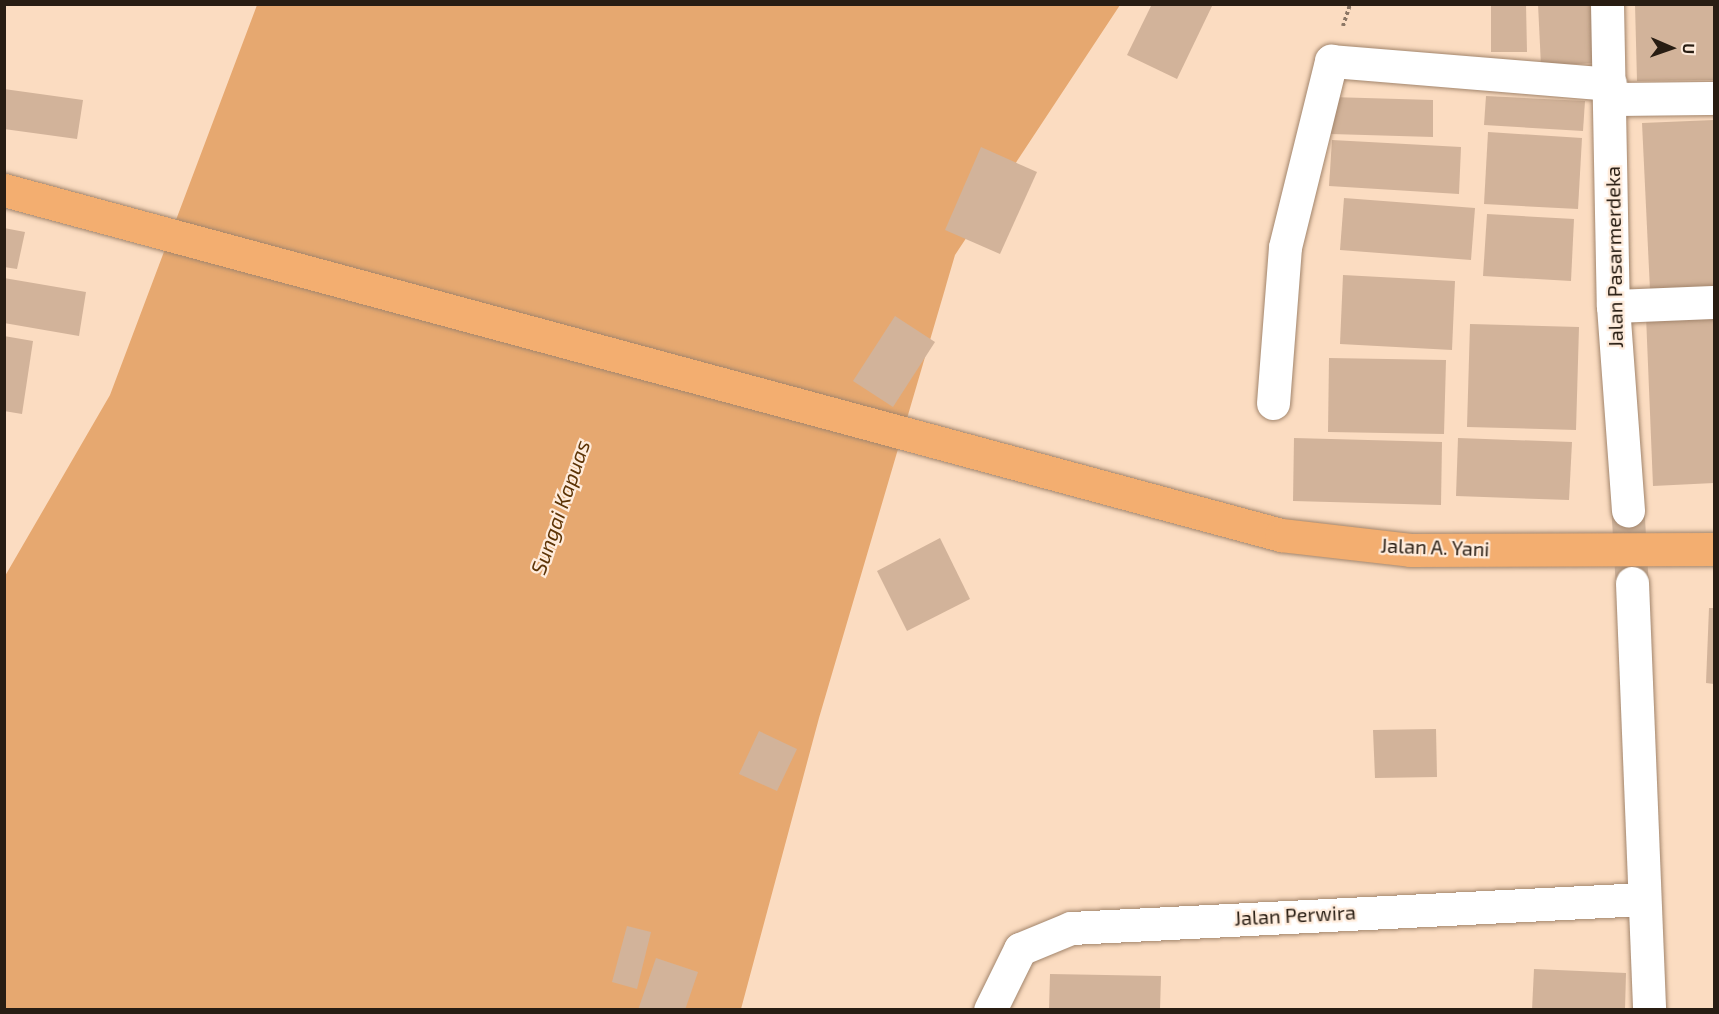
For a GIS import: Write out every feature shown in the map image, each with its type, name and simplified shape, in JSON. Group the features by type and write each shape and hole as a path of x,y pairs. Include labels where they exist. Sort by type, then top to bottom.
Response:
{"highway":[{"name":"Jalan A. Yani","path":"15,192 1281,535 1410,550 1714,549"}],"street":[{"name":"Jalan Pasarmerdeka","path":"1607,4 1613,306 1628,510"},
{"path":"1273,403 1285,247 1331,61 1610,91 1714,98"},
{"path":"1613,306 1714,302"},
{"path":"1632,584 1649,1010"},
{"name":"Jalan Perwira","path":"990,1010 1020,949 1071,928 1643,898"}],"water":[{"name":"Sungai Kapuas","path":"257,5 1120,5 955,255 819,718 741,1009 5,1010 5,576 110,395"}],"building":[{"path":"1152,4 1213,4 1177,79 1127,55"},
{"path":"1491,4 1526,4 1527,52 1491,52"},
{"path":"1538,4 1591,4 1595,63 1541,66"},
{"path":"1635,4 1714,4 1714,80 1637,81"},
{"path":"4,89 83,100 77,139 4,129"},
{"path":"1486,96 1585,101 1583,131 1484,125"},
{"path":"1331,97 1433,100 1433,137 1331,134"},
{"path":"1714,120 1714,287 1650,290 1642,123"},
{"path":"1488,132 1582,138 1578,209 1484,204"},
{"path":"1332,140 1461,147 1459,194 1329,186"},
{"path":"981,147 1037,172 1000,254 945,230"},
{"path":"1344,198 1475,208 1471,260 1340,250"},
{"path":"1487,214 1574,219 1571,281 1483,276"},
{"path":"4,228 25,232 17,269 4,267"},
{"path":"1343,275 1455,281 1452,350 1340,344"},
{"path":"4,278 86,292 79,336 4,323"},
{"path":"1714,313 1714,483 1653,486 1646,316"},
{"path":"895,316 935,342 893,407 853,381"},
{"path":"1470,324 1579,327 1576,430 1467,427"},
{"path":"4,336 33,341 22,414 4,411"},
{"path":"1329,358 1446,360 1444,434 1328,432"},
{"path":"1294,438 1442,442 1441,505 1293,501"},
{"path":"1458,438 1572,442 1569,500 1456,496"},
{"path":"940,538 970,599 907,631 877,571"},
{"path":"1709,608 1714,608 1714,684 1706,683"},
{"path":"1436,729 1437,777 1375,778 1373,730"},
{"path":"759,731 797,749 777,791 739,774"},
{"path":"627,926 651,932 637,989 612,982"},
{"path":"656,958 698,972 685,1010 638,1010"},
{"path":"1534,969 1626,973 1625,1010 1532,1010"},
{"path":"1050,974 1161,976 1160,1010 1049,1010"}],"tunnel":[{"path":"1628,510 1632,579"}]}
